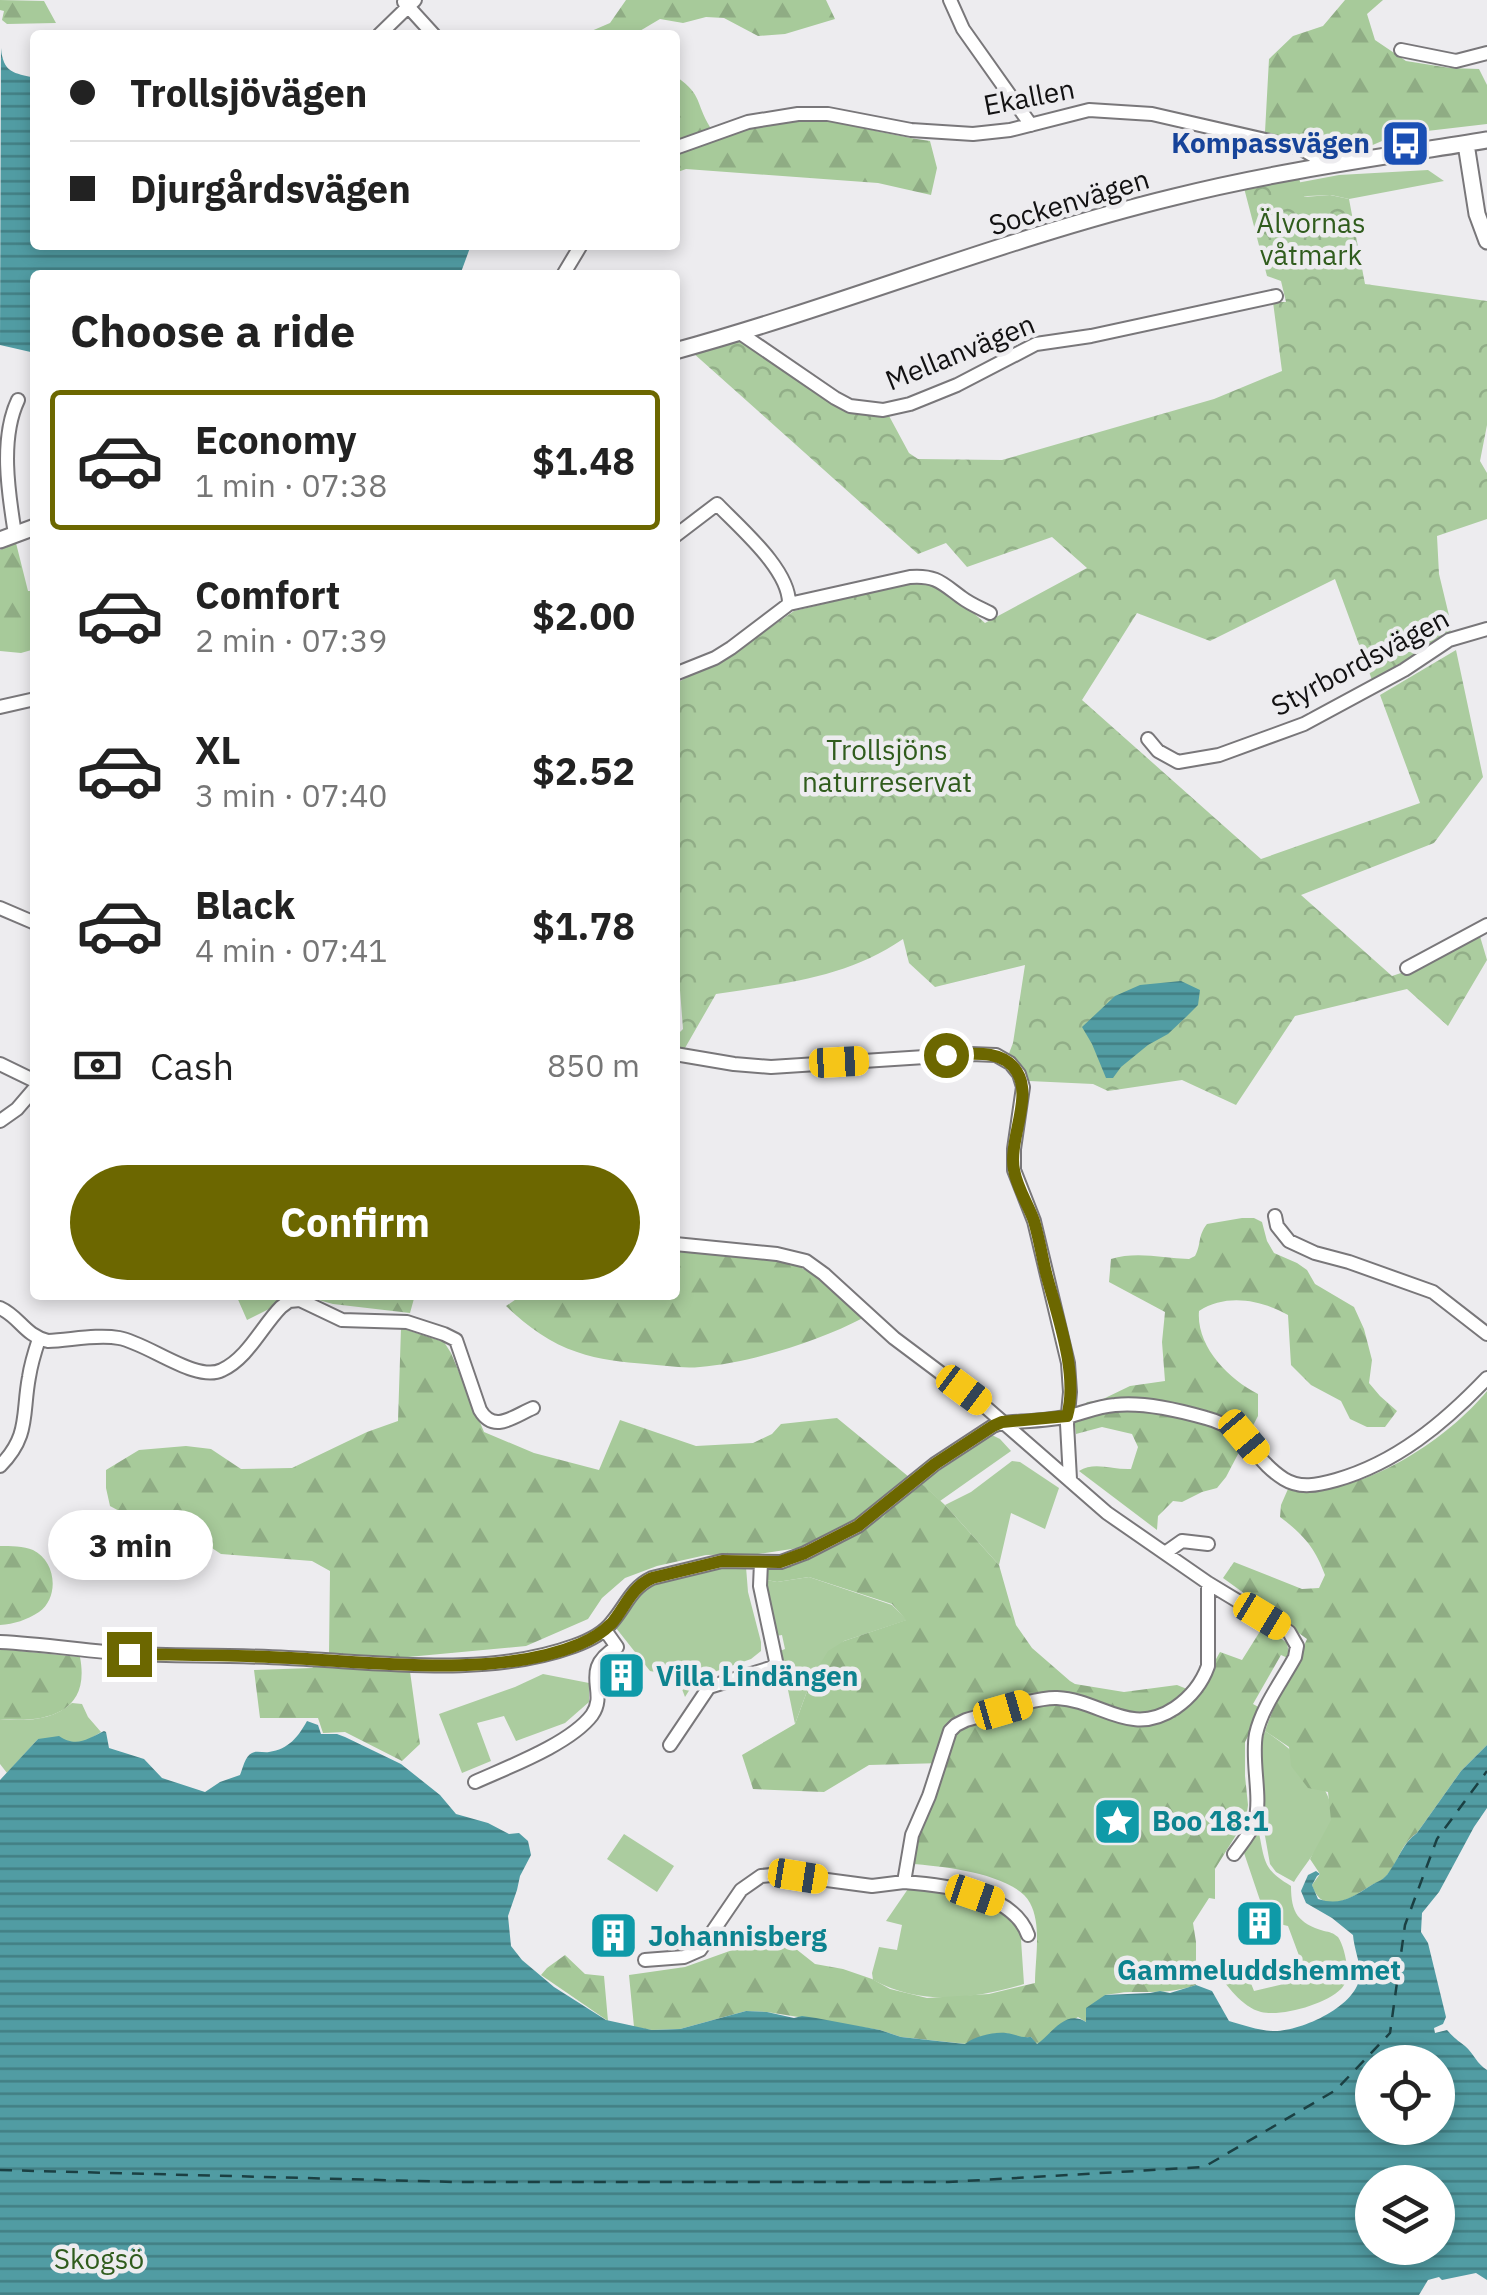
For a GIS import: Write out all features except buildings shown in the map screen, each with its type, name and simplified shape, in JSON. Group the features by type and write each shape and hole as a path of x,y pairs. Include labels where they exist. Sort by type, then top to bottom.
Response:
{"street":[{"path":"950,0 963,29 1031,125"},
{"path":"383,30 408,2 430,30"},
{"path":"1402,50 1456,61 1487,53"},
{"name":"Ekallen","path":"680,146 748,122 798,114 828,114 910,130 974,134 995,133 1090,110 1152,114 1300,148 1331,166"},
{"name":"Sockenvägen","path":"680,350 1152,202 1231,184 1487,140"},
{"path":"1466,144 1477,214 1487,241"},
{"name":"Mellanvägen","path":"740,333 835,398 850,406 883,410 958,385 1036,344 1276,296"},
{"path":"7,537 6,420 18,400"},
{"path":"680,532 717,504 781,575 789,592 789,604"},
{"path":"680,672 731,648 789,604 920,576 943,582 963,599 990,613"},
{"name":"Styrbordsvägen","path":"1148,739 1158,751 1178,762 1219,755 1325,714 1449,640 1487,629"},
{"path":"0,707 30,699"},
{"path":"0,908 30,921"},
{"path":"1407,968 1487,925"},
{"path":"680,1055 772,1067 971,1054 996,1055 1010,1063 1019,1074 1022,1087 1014,1170 1034,1221 1068,1363 1070,1479"},
{"path":"0,1064 30,1082"},
{"path":"0,1121 30,1091"},
{"path":"1274,1216 1289,1241 1433,1292 1487,1334"},
{"path":"680,1244 806,1260 894,1338 982,1404 1106,1513 1208,1583 1290,1632 1297,1646 1295,1657 1256,1735 1254,1825 1234,1854"},
{"path":"0,1308 39,1339 118,1338 210,1374 236,1360 281,1307 300,1300 342,1320 406,1322 456,1340 480,1410 492,1423 534,1408"},
{"path":"0,1466 28,1427 28,1380 39,1339"},
{"path":"0,1642 129,1654 491,1664 554,1653 605,1630 642,1582 722,1561 780,1562 858,1526 935,1464 1002,1422 1067,1416 1114,1404 1171,1410 1227,1426 1244,1437 1281,1477 1301,1486 1313,1486 1357,1474 1399,1452 1442,1422 1487,1378"},
{"path":"1165,1553 1182,1541 1208,1544"},
{"path":"670,1746 709,1688 777,1666 760,1586 761,1562"},
{"path":"904,1882 912,1835 956,1725 1046,1698 1060,1698 1140,1721 1169,1712 1194,1691 1208,1666 1208,1583"},
{"path":"475,1782 562,1739 592,1715 598,1702 597,1670 605,1654 617,1647 605,1630"},
{"path":"645,1960 684,1958 700,1950 741,1890 760,1876 782,1874 872,1886 904,1882 952,1887 998,1903 1021,1920 1028,1935"}],"green space":[{"path":"0,0 44,1 56,23 7,24 2,20"},
{"path":"626,0 826,0 835,19 785,34 758,36 724,18 706,17 683,23 660,19 641,30 594,30 610,23"},
{"path":"1345,0 1383,0 1367,14 1375,40 1406,61 1479,69 1487,85 1487,124 1427,131 1410,129 1368,147 1327,151 1265,132 1269,59 1293,36 1323,26"},
{"path":"680,80 695,95 710,127 680,140"},
{"path":"798,118 930,141 937,168 931,195 878,183 680,171 680,150"},
{"path":"1428,170 1444,181 1349,199 1331,195 1281,201 1249,192 1339,175"},
{"name":"Trollsjöns naturreservat","path":"1299,178 1304,197 1330,195 1349,199 1365,284 1487,301 1487,425 1480,461 1487,473 1487,519 1437,536 1439,574 1452,628 1448,635 1372,680 1335,579 1210,641 1137,613 1082,700 1261,859 1420,803 1380,695 1456,650 1483,777 1434,843 1301,895 1392,976 1479,933 1487,960 1448,1026 1407,989 1295,1016 1236,1105 1182,1080 1108,1091 1093,1084 1029,1081 1008,1056 1025,965 935,987 909,963 903,939 836,971 716,994 685,1048 680,1048 680,681 748,643 794,611 919,581 939,583 985,623 1087,568 1052,537 967,567 946,543 918,554 692,352 739,339 851,413 888,414 909,453 918,459 1002,460 1214,399 1282,371 1273,302 1286,302 1281,281 1267,276 1244,188"},
{"path":"16,543 30,591 30,650 21,653 0,651 0,550"},
{"path":"1242,1218 1262,1222 1274,1253 1297,1263 1307,1270 1315,1284 1354,1307 1372,1360 1369,1383 1397,1411 1385,1427 1367,1427 1350,1419 1341,1401 1311,1385 1291,1365 1288,1315 1244,1301 1210,1305 1199,1311 1208,1349 1236,1380 1258,1394 1258,1416 1217,1488 1182,1502 1173,1501 1158,1516 1157,1530 1079,1471 1097,1466 1131,1469 1138,1447 1132,1434 1102,1427 1076,1434 1074,1418 1087,1402 1101,1400 1130,1386 1165,1381 1165,1312 1109,1282 1111,1259 1140,1255 1189,1259 1195,1256 1207,1224"},
{"path":"680,1249 791,1262 814,1275 863,1318 762,1356 686,1368 577,1352 539,1333 506,1306 515,1300 680,1300"},
{"path":"238,1300 287,1300 247,1320"},
{"path":"318,1300 414,1300 410,1313"},
{"path":"401,1328 444,1342 484,1432 534,1453 599,1470 620,1420 696,1446 753,1443 772,1434 781,1424 837,1418 909,1477 865,1518 805,1547 758,1554 706,1555 657,1566 625,1578 602,1598 588,1619 526,1646 408,1657 420,1744 402,1761 345,1732 323,1733 318,1718 260,1718 254,1670 312,1668 329,1655 330,1571 312,1561 221,1554 183,1529 136,1520 110,1506 106,1488 106,1470 139,1450 186,1446 211,1449 241,1469 292,1468 398,1421"},
{"path":"1487,1391 1487,1745 1461,1771 1384,1878 1346,1899 1330,1903 1317,1895 1312,1885 1320,1874 1310,1859 1331,1820 1328,1792 1308,1788 1291,1766 1289,1747 1265,1731 1307,1639 1223,1578 1234,1562 1302,1589 1319,1588 1325,1575 1317,1557 1302,1536 1280,1517 1288,1489 1342,1486 1397,1463 1448,1429"},
{"path":"992,1435 1011,1451 940,1501 921,1483"},
{"path":"1012,1461 1020,1462 1059,1488 1045,1529 1011,1513 999,1565 945,1505 971,1492"},
{"path":"921,1483 999,1565 1016,1625 1032,1648 1075,1684 1124,1692 1177,1685 1197,1693 1220,1652 1242,1660 1264,1625 1287,1643 1290,1659 1281,1655 1253,1704 1262,1709 1245,1742 1246,1819 1215,1869 1215,1899 1209,1898 1193,1923 1196,1985 1171,1991 1105,1995 1086,2022 1078,2017 1036,2044 1031,2037 1005,2033 966,2044 901,2037 880,2030 746,2011 680,2029 634,2027 629,1975 685,1967 763,1939 791,1945 815,1964 843,1969 890,1989 927,1998 989,1994 1035,1983 1036,1921 1022,1893 977,1873 912,1864 915,1839 943,1763 869,1765 824,1792 753,1789 742,1755 795,1724 813,1675 828,1651 844,1641 906,1620 892,1604 809,1577 777,1582 762,1579 765,1565 869,1525"},
{"path":"0,1546 21,1547 41,1555 51,1570 52,1589 39,1612 0,1625"},
{"path":"723,1565 746,1567 761,1651 751,1659 697,1678 685,1697 672,1676 650,1671 616,1628 628,1606 650,1584"},
{"path":"809,1577 892,1605 907,1620 844,1641 813,1675 795,1724 780,1651 785,1649 782,1635 776,1636 762,1579 777,1582"},
{"path":"0,1649 80,1657 82,1676 71,1703 48,1716 0,1719"},
{"path":"543,1674 589,1683 589,1702 565,1723 516,1741 504,1716 477,1723 491,1761 462,1773 439,1714"},
{"path":"72,1703 82,1704 101,1732 82,1744 38,1739 7,1773 0,1764 0,1719 47,1716"},
{"path":"1265,1731 1310,1770 1328,1796 1331,1809 1329,1829 1294,1882 1270,1864 1259,1823 1261,1743"},
{"path":"1256,1829 1267,1865 1291,1886 1298,1916 1338,1937 1346,1960 1346,1979 1341,1989 1325,2000 1292,2011 1270,2013 1254,2009 1235,1995 1216,1970 1243,1963 1254,1991 1288,1983 1286,1975 1304,1969 1288,1926 1267,1921 1243,1850"},
{"path":"624,1834 674,1866 657,1892 607,1859"},
{"path":"910,1886 969,1896 1009,1915 1020,1925 1024,1984 967,1996 929,1997 873,1980 879,1947 897,1950 902,1925 886,1921"},
{"path":"565,1955 585,1974 604,1976 608,2021 541,1975"}],"water":[{"path":"1,48 7,67 30,77 30,250 469,250 462,270 30,270 30,352 0,345"},
{"path":"1181,981 1200,990 1198,1005 1168,1034 1121,1067 1113,1078 1106,1078 1082,1027 1115,996 1140,985"},
{"path":"307,1721 318,1725 321,1734 345,1737 401,1764 440,1795 456,1814 509,1834 519,1833 528,1841 531,1855 508,1916 511,1946 554,1987 606,2020 652,2030 680,2029 746,2011 767,2012 816,2018 901,2037 965,2044 1001,2033 1031,2037 1037,2044 1065,2021 1086,2022 1086,2008 1105,1995 1170,1993 1196,1985 1212,1991 1229,2021 1257,2029 1286,2030 1327,2014 1350,1996 1357,1986 1360,1969 1353,1935 1306,1903 1301,1891 1308,1875 1316,1871 1320,1874 1312,1885 1318,1899 1333,1901 1352,1897 1383,1879 1461,1771 1487,1745 1487,1808 1439,1892 1422,1913 1421,1932 1428,1943 1446,2017 1443,2024 1434,2028 1435,2033 1447,2030 1487,2070 1487,2280 1476,2273 1442,2280 1439,2277 1428,2280 1419,2295 0,2295 0,1780 38,1739 59,1736 77,1742 104,1731 109,1748 144,1759 162,1778 205,1792 240,1775 250,1755 282,1748"}],"ferry route":[{"path":"0,2170 456,2182 948,2182 1204,2167 1336,2090 1390,2033 1405,1925 1437,1839 1487,1771"}],"place":[{"name":"Kompassvägen","path":"1405,143"},
{"name":"Villa Lindängen","path":"621,1676"},
{"name":"Boo 18:1","path":"1117,1821"},
{"name":"Gammeluddshemmet","path":"1259,1923"},
{"name":"Johannisberg","path":"613,1936"}],"route":[{"path":"129,1654 491,1664 554,1653 605,1630 642,1582 722,1561 780,1562 805,1553 858,1526 935,1464 993,1426 1067,1416 1068,1363 1034,1221 1014,1170 1022,1100 1019,1074 996,1055 946,1055"}],"park label":[{"name":"Älvornas våtmark","path":"1311,239"},
{"name":"Skogsö","path":"99,2259"}]}
